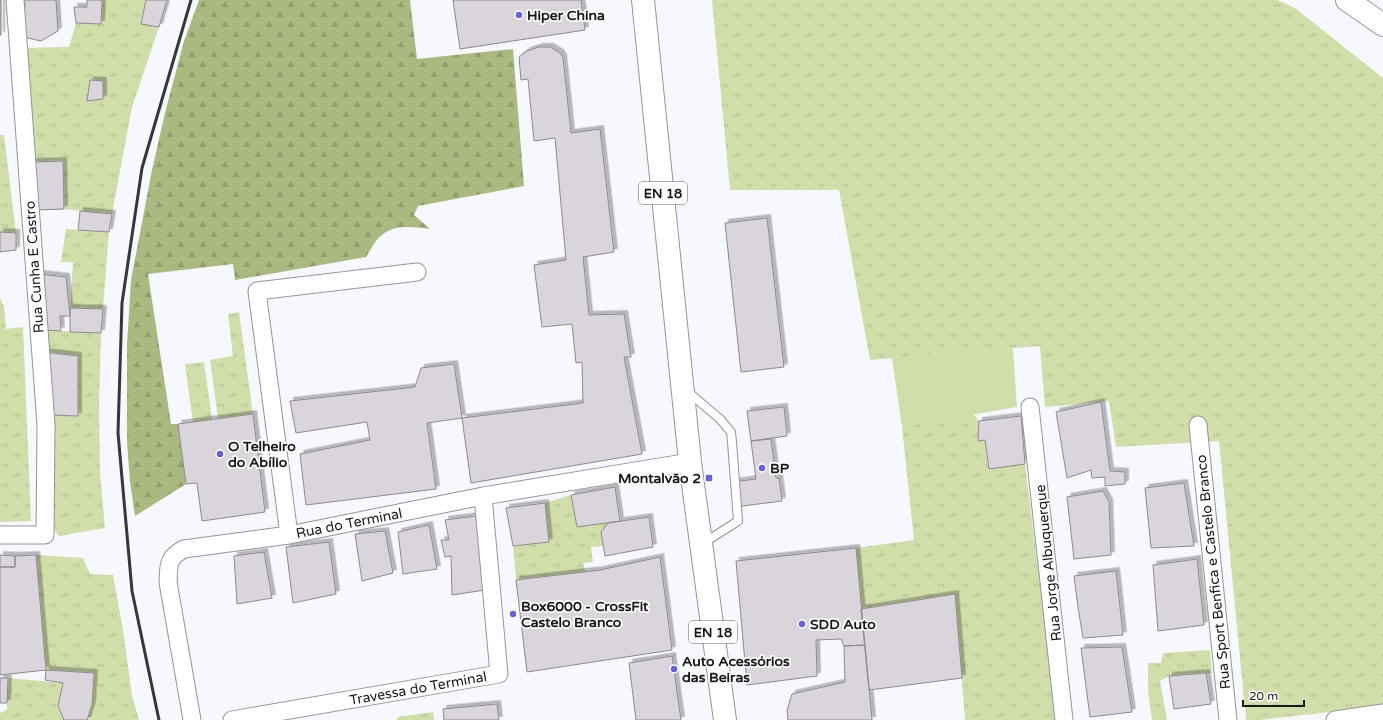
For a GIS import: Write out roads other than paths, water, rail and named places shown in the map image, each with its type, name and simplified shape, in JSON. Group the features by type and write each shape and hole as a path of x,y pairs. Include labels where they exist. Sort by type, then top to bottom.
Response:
{"main road":[{"name":"EN 18","path":"643,0 690,462 725,720"},
{"path":"1347,0 1383,25"}],"street":[{"name":"Rua Cunha E Castro","path":"0,535 46,535 46,425 15,0"},
{"path":"289,535 257,291 417,272"},
{"name":"Rua Jorge Albuquerque","path":"1030,407 1064,720"},
{"name":"Rua Sport Benfica e Castelo Branco","path":"1198,425 1228,720"},
{"name":"Rua do Terminal","path":"192,720 168,582 169,566 173,555 184,549 289,535 483,496 690,462"},
{"name":"Travessa do Terminal","path":"232,720 499,674 483,496"},
{"path":"1335,720 1383,713"}],"lane":[{"path":"682,386 720,419 731,432 732,437 738,521 702,544"}],"railway":[{"path":"159,720 132,591 118,433 122,303 142,168 191,0"}],"place":[{"name":"Hiper China","path":"519,15"},
{"name":"O Telheiro do Abílio","path":"220,454"},
{"name":"BP","path":"762,468"},
{"name":"Montalvão 2","path":"709,478"},
{"name":"Box6000 - CrossFit Castelo Branco","path":"513,614"},
{"name":"SDD Auto","path":"802,624"},
{"name":"Auto Acessórios das Beiras","path":"674,669"}]}
